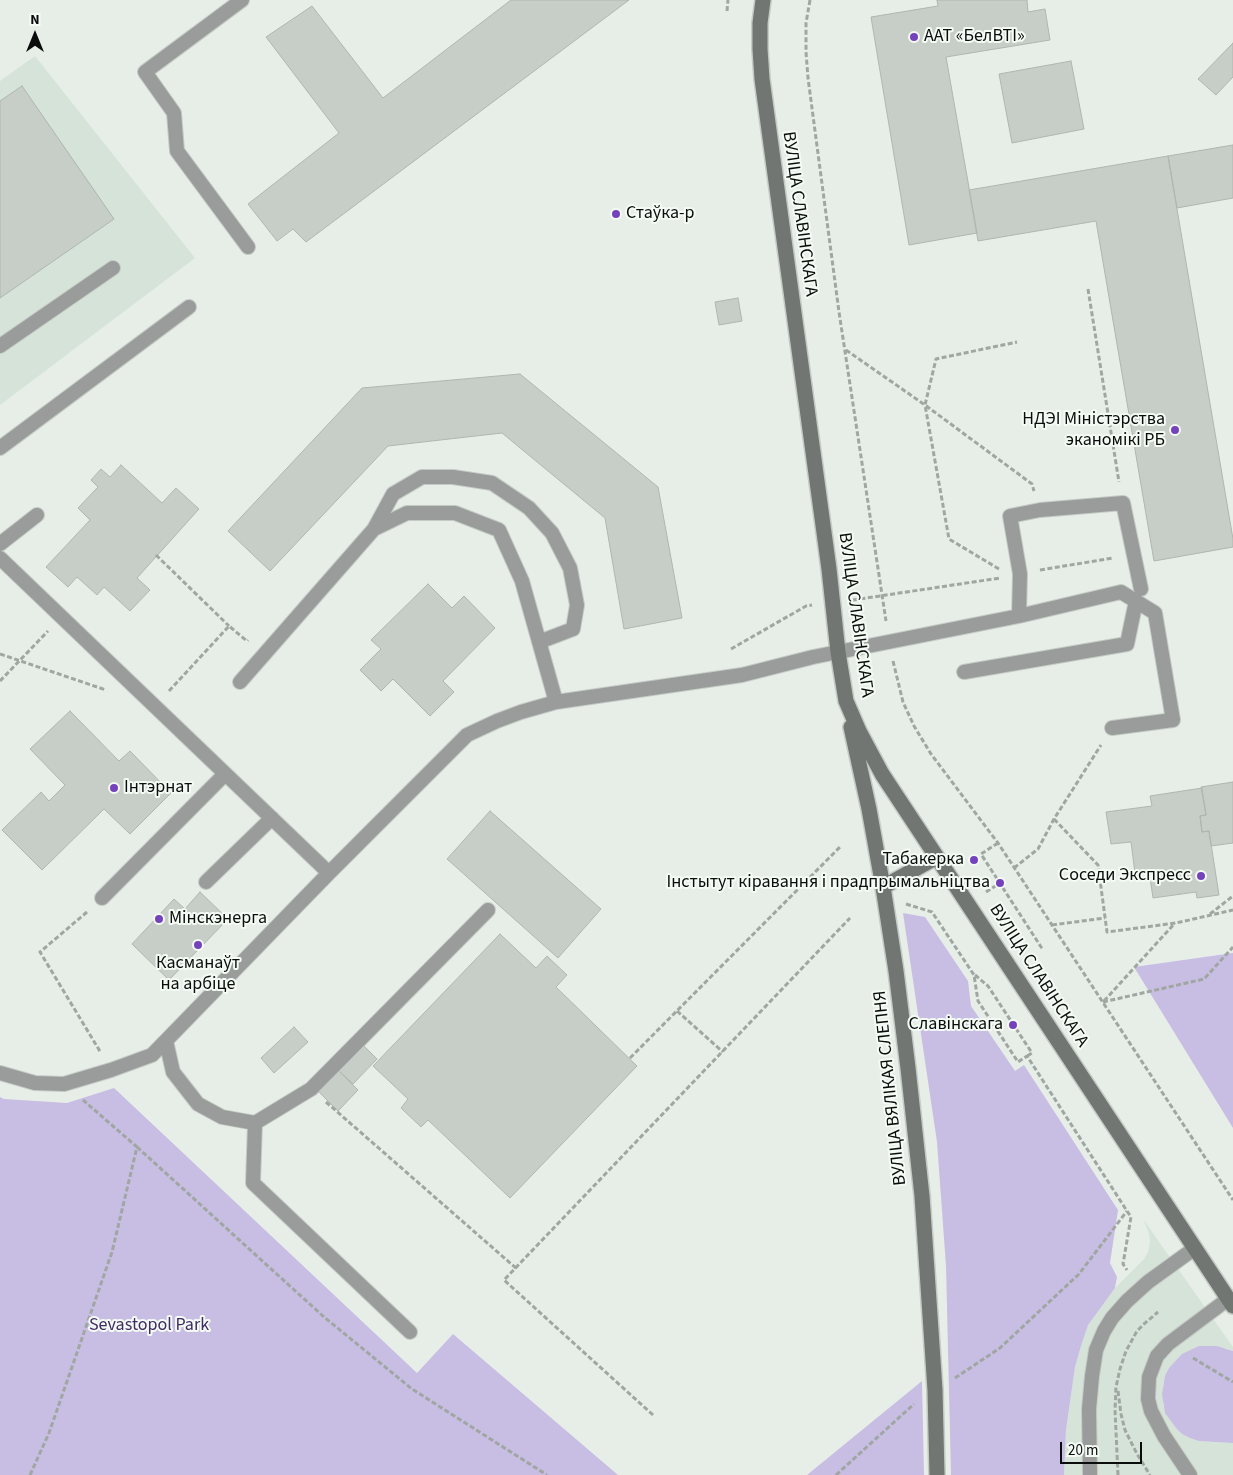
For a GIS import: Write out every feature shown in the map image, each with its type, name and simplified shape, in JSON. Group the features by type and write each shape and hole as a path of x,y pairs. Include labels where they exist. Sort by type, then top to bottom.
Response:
{"street":[{"name":"ВУЛІЦА СЛАВІНСКАГА","path":"763,0 760,23 762,79 846,701 868,750 1231,1302"},
{"name":"ВУЛІЦА ВЯЛІКАЯ СЛЕПНЯ","path":"846,701 869,809 898,981 922,1196 935,1390 938,1475"},
{"path":"883,887 937,857"}],"lane":[{"path":"242,0 145,72 174,113 177,151 248,247"},
{"path":"0,346 113,268"},
{"path":"0,448 188,308"},
{"path":"240,682 374,529 393,494 422,476 452,476 492,483 529,508 552,533 570,568 577,605 573,629 539,642"},
{"path":"964,672 1127,644 1138,595 1133,554 1122,502 1040,510 1010,516 1019,616"},
{"path":"374,529 407,512 455,513 499,530 522,581 556,702"},
{"path":"0,544 37,515"},
{"path":"0,558 329,873"},
{"path":"0,1074 35,1083 64,1084 152,1055 329,873 467,735 505,718 556,702 742,675 812,656 1019,616 1122,592 1138,595 1155,613 1173,720 1112,728"},
{"path":"102,898 225,774"},
{"path":"206,882 272,818"},
{"path":"166,1041 173,1072 198,1104 222,1117 256,1123 311,1088 488,910"},
{"path":"256,1123 253,1183 410,1332"},
{"path":"1090,1475 1091,1384 1096,1350 1104,1331 1112,1318 1127,1301 1148,1282 1195,1248"},
{"path":"1190,1475 1164,1436 1151,1411 1148,1399 1149,1377 1157,1356 1168,1344 1231,1302"}],"path":[{"path":"727,11 728,0"},
{"path":"1088,289 1122,502"},
{"path":"1015,575 949,538 925,404 936,358 1017,342"},
{"path":"845,349 925,404 1032,484 1040,510"},
{"path":"731,649 806,606 832,604 1015,575 1133,554"},
{"path":"156,555 247,642 253,634"},
{"path":"0,681 61,616"},
{"path":"155,706 229,626"},
{"path":"0,654 110,691"},
{"path":"1014,868 1038,849 1054,819 1112,728"},
{"path":"1054,819 1098,865 1107,932 1176,923 1233,910"},
{"path":"998,843 981,854 1043,950"},
{"path":"630,1058 840,847"},
{"path":"1210,914 1233,896"},
{"path":"102,898 40,952 111,1070"},
{"path":"903,900 906,904 932,912 974,975 988,986 1032,1053 1018,1062 978,1002 974,975"},
{"path":"653,1415 504,1280 850,918"},
{"path":"1052,925 1105,918"},
{"path":"1176,923 1103,1002 1204,979 1233,947"},
{"path":"677,1011 723,1052"},
{"path":"1027,1056 1131,1217 1123,1264 1127,1270"},
{"path":"64,1084 137,1147 324,1317 412,1389 547,1475"},
{"path":"311,1088 516,1268"},
{"path":"30,1475 49,1433 112,1252 137,1147"},
{"path":"836,1475 918,1400 1000,1348 1079,1274 1127,1211"},
{"path":"1118,1475 1115,1410 1116,1386 1120,1369 1126,1351 1137,1331 1158,1312"},
{"path":"1193,1358 1233,1382"},
{"path":"1120,1369 1118,1396 1122,1422 1136,1454 1150,1475"}],"shaded area":[{"path":"35,56 195,258 0,405 0,81"},
{"path":"1143,1219 1233,1347 1233,1351 1226,1348 1169,1368 1163,1385 1165,1412 1176,1428 1190,1438 1199,1441 1233,1443 1233,1475 1064,1475 1066,1430 1075,1367 1081,1346 1088,1325 1098,1310 1115,1288 1144,1259 1148,1252 1150,1243 1149,1233"}],"green space":[{"path":"903,913 925,917 968,981 971,1006 1015,1071 1024,1065 1118,1210 1110,1263 1117,1277 1115,1288 1088,1325 1075,1367 1066,1430 1064,1475 951,1475 946,1266 937,1142"},
{"path":"1233,953 1233,1128 1134,967"},
{"name":"Sevastopol Park","path":"114,1088 417,1373 453,1334 618,1475 0,1475 0,1097 4,1099 67,1103"},
{"path":"1199,1346 1217,1346 1233,1351 1233,1443 1199,1441 1190,1438 1176,1428 1165,1413 1162,1394 1165,1376 1169,1368 1182,1354"},
{"path":"922,1381 924,1475 807,1475"}],"building":[{"path":"511,0 629,0 306,242 293,229 277,241 248,204 339,133 266,37 312,6 383,98"},
{"path":"937,0 1027,0 1028,12 1045,9 1050,40 946,57 977,233 909,245 871,17 938,6"},
{"path":"1233,43 1233,77 1216,95 1198,79"},
{"path":"1071,61 1084,129 1012,143 999,74"},
{"path":"22,86 114,219 0,298 0,101"},
{"path":"1233,145 1233,198 1177,208 1168,156"},
{"path":"1168,156 1233,547 1154,561 1096,221 978,241 969,190"},
{"path":"738,298 742,321 719,325 715,302"},
{"path":"520,374 658,487 682,618 624,629 605,518 502,433 388,446 270,571 228,531 362,388"},
{"path":"121,465 162,503 176,488 199,509 137,578 150,590 130,611 104,587 97,595 77,577 68,587 46,567 90,520 78,508 98,487 91,480 101,469 110,477"},
{"path":"428,584 452,608 464,596 495,628 443,681 454,692 430,716 393,679 381,691 360,670 381,649 371,640"},
{"name":"Інтэрнат","path":"70,711 119,761 130,751 171,793 130,834 104,809 42,870 2,830 41,792 49,801 65,785 30,749"},
{"path":"1233,782 1233,843 1211,846 1209,831 1202,832 1200,816 1206,815 1201,787"},
{"path":"1202,788 1206,815 1200,816 1202,832 1209,831 1219,895 1197,898 1196,892 1153,898 1149,871 1135,873 1131,842 1111,844 1106,812 1152,806 1150,796"},
{"path":"490,811 601,909 558,958 447,859"},
{"path":"200,892 228,919 169,980 132,944 174,899 185,909"},
{"path":"500,934 536,968 547,956 567,975 556,987 637,1066 510,1198 428,1120 421,1127 401,1108 408,1099 373,1066"},
{"path":"294,1027 308,1042 274,1073 261,1058"},
{"path":"361,1043 377,1059 353,1084 336,1068"},
{"path":"336,1068 358,1090 338,1111 316,1089"}],"place":[{"name":"ААТ «БелВТІ»","path":"914,37"},
{"name":"Стаўка-р","path":"616,214"},
{"name":"НДЭІ Міністэрства эканомікі РБ","path":"1175,430"},
{"name":"Інтэрнат","path":"114,788"},
{"name":"Табакерка","path":"974,860"},
{"name":"Соседи Экспресс","path":"1201,876"},
{"name":"Інстытут кіравання і прадпрымальніцтва","path":"1000,883"},
{"name":"Мінскэнерга","path":"159,919"},
{"name":"Касманаўт на арбіце","path":"198,945"},
{"name":"Славінскага","path":"1013,1025"}]}
